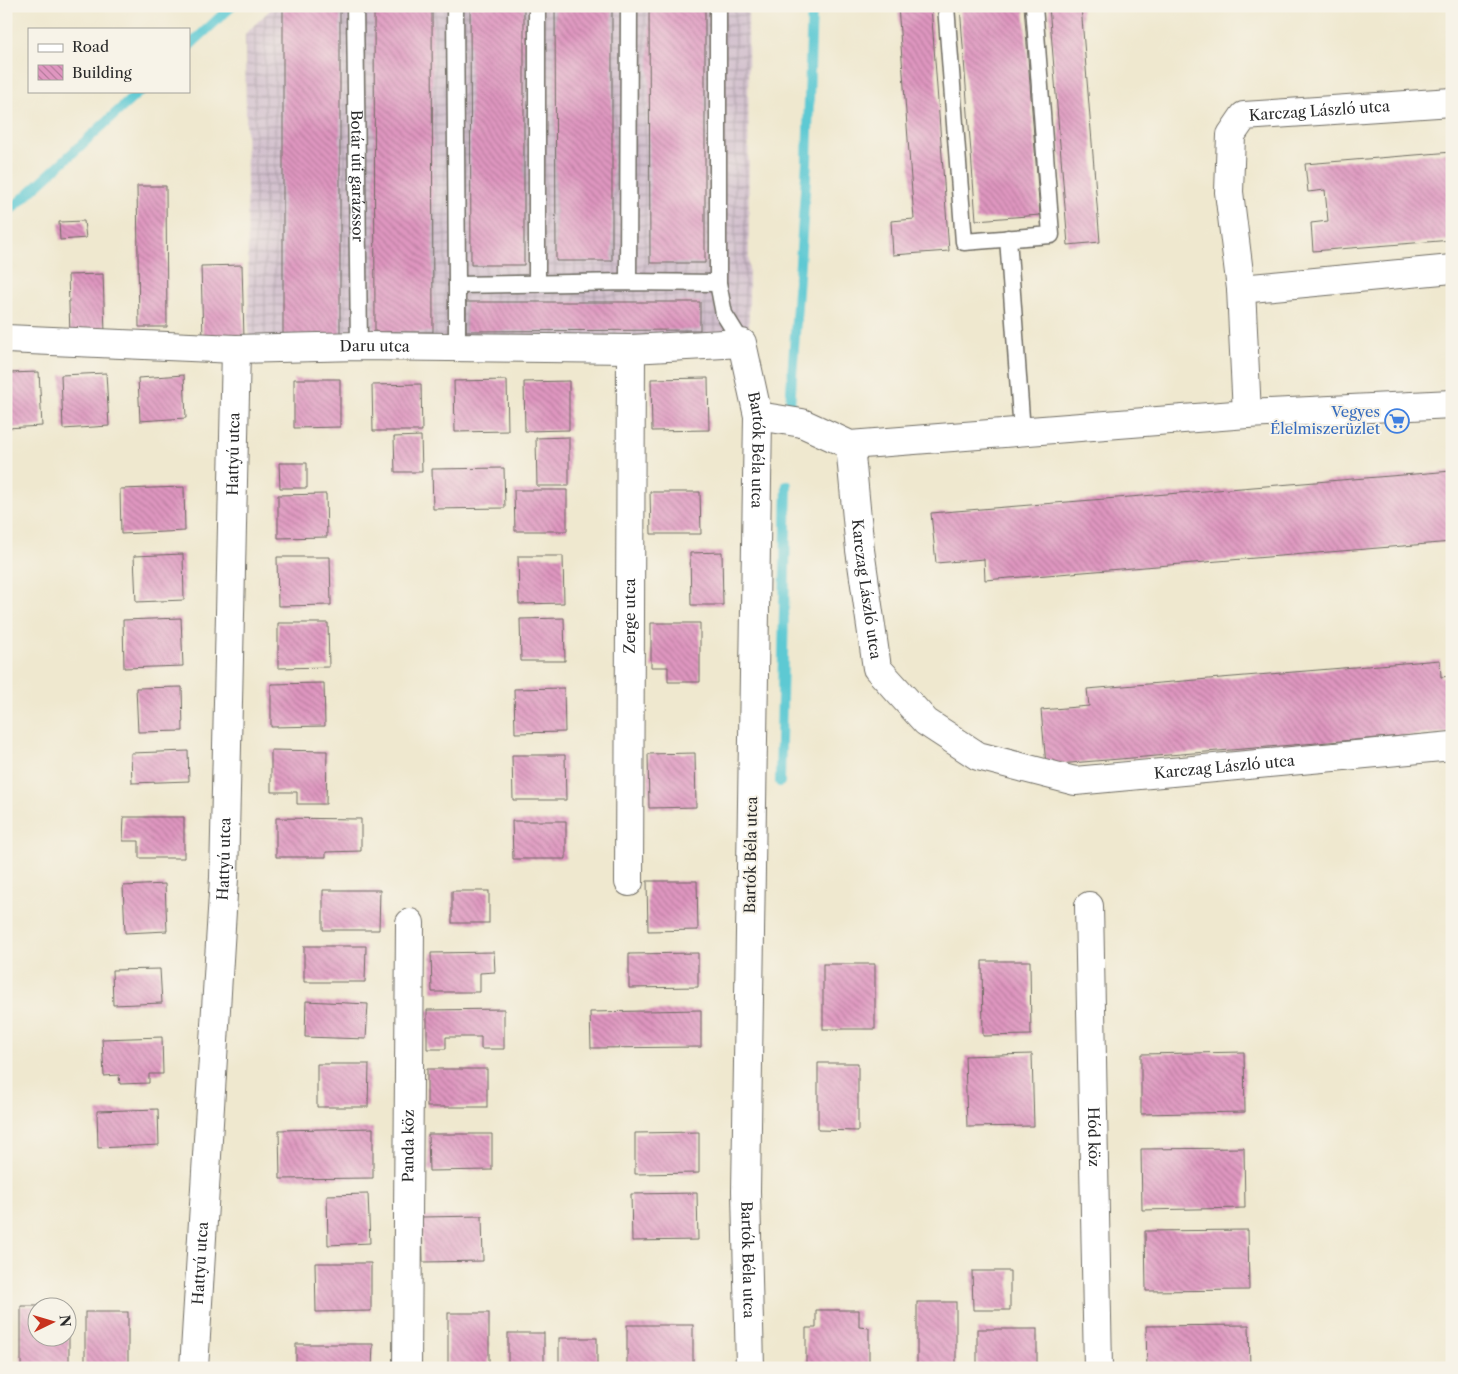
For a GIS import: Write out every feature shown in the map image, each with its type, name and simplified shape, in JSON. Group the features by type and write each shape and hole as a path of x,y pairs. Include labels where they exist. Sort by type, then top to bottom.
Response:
{"street":[{"name":"Karczag László utca","path":"1247,414 1241,289 1228,192 1232,135 1244,116 1452,102"},
{"path":"1241,289 1452,269"},
{"name":"Daru utca","path":"6,339 236,349 359,346 631,349 742,343"},
{"name":"Bartók Béla utca","path":"742,343 758,416 746,1191 750,1368"},
{"name":"Hattyú utca","path":"194,1368 224,878 236,349"},
{"name":"Zerge utca","path":"629,882 631,349"},
{"path":"758,416 802,423 850,445 1247,414 1452,404"},
{"name":"Karczag László utca","path":"850,445 860,550 877,668 926,722 978,756 1074,781 1452,746"},
{"name":"Hód köz","path":"1089,906 1098,1368"},
{"name":"Panda köz","path":"407,1368 410,923"}],"lane":[{"name":"Botár úti garázssor","path":"355,6 359,346"},
{"path":"455,6 457,347"},
{"path":"537,6 537,284"},
{"path":"628,282 629,6"},
{"path":"718,6 718,283 724,314 742,343"},
{"path":"946,6 964,242 1051,235 1034,6"},
{"path":"1008,238 1022,432"},
{"path":"457,286 628,282 718,283"}],"shaded area":[{"path":"274,6 748,6 749,337 249,341 245,34"}],"building":[{"path":"283,6 340,6 340,334 283,334"},
{"path":"374,6 432,6 433,332 375,332"},
{"path":"470,6 524,6 524,265 471,265"},
{"path":"555,6 612,6 612,261 556,261"},
{"path":"649,6 705,6 705,263 650,263"},
{"path":"898,6 931,6 949,251 893,255 891,221 914,219"},
{"path":"960,6 1024,6 1040,215 976,220"},
{"path":"1049,6 1081,6 1100,242 1068,245"},
{"path":"1452,152 1452,240 1313,251 1311,223 1328,221 1325,190 1308,192 1305,164"},
{"path":"137,186 166,186 167,327 139,327"},
{"path":"84,221 86,238 60,240 59,222"},
{"path":"242,265 244,339 203,340 201,266"},
{"path":"103,274 105,333 70,334 68,275"},
{"path":"466,302 700,302 700,330 466,331"},
{"path":"39,372 42,426 6,428 6,402 10,402 8,373"},
{"path":"106,373 109,426 63,429 61,375"},
{"path":"184,375 186,418 140,421 138,378"},
{"path":"708,378 709,430 652,431 651,379"},
{"path":"294,379 340,379 340,427 294,428"},
{"path":"507,380 508,431 455,432 454,381"},
{"path":"569,381 569,430 525,431 524,382"},
{"path":"421,384 422,431 373,431 372,385"},
{"path":"421,436 422,472 395,472 394,437"},
{"path":"569,437 569,486 537,486 536,438"},
{"path":"279,463 307,463 307,488 280,488"},
{"path":"504,468 505,508 433,509 432,469"},
{"path":"1452,471 1452,542 985,580 984,559 936,563 931,513"},
{"path":"184,487 185,531 121,534 120,489"},
{"path":"514,490 567,490 567,531 515,531"},
{"path":"650,492 700,492 701,534 651,534"},
{"path":"326,494 327,537 278,538 278,495"},
{"path":"722,552 723,605 691,605 690,553"},
{"path":"183,554 184,600 136,602 134,556"},
{"path":"518,556 563,556 564,603 519,604"},
{"path":"277,557 330,557 331,605 278,606"},
{"path":"181,618 183,666 124,668 123,620"},
{"path":"564,618 565,661 521,661 520,619"},
{"path":"278,623 328,623 329,667 278,668"},
{"path":"651,623 700,623 700,682 668,682 668,667 651,667"},
{"path":"1440,660 1441,677 1452,676 1452,732 1046,765 1041,710 1089,706 1087,689"},
{"path":"324,683 325,726 271,727 271,684"},
{"path":"182,687 183,731 138,732 136,688"},
{"path":"564,688 565,732 515,733 514,689"},
{"path":"271,750 327,751 326,804 297,804 297,792 271,792"},
{"path":"188,751 189,781 132,783 131,753"},
{"path":"695,753 696,807 649,808 648,754"},
{"path":"512,755 565,755 566,800 513,800"},
{"path":"124,817 184,817 184,858 139,858 139,841 123,841"},
{"path":"276,818 361,819 361,851 326,852 326,857 276,857"},
{"path":"512,821 566,821 566,859 513,859"},
{"path":"647,881 697,881 698,930 648,931"},
{"path":"165,884 167,931 125,933 123,886"},
{"path":"323,890 380,890 379,930 323,930"},
{"path":"452,891 489,891 489,923 452,923"},
{"path":"304,946 366,946 365,982 304,982"},
{"path":"494,952 495,972 480,973 480,992 432,992 431,953"},
{"path":"698,953 698,987 629,988 629,954"},
{"path":"982,961 1030,961 1031,1035 983,1036"},
{"path":"823,964 875,964 875,1029 823,1029"},
{"path":"160,969 162,1003 113,1005 112,970"},
{"path":"306,1001 368,1004 366,1039 305,1037"},
{"path":"504,1009 504,1049 481,1049 481,1037 446,1037 446,1049 427,1049 427,1010"},
{"path":"701,1010 701,1047 591,1048 590,1012"},
{"path":"162,1037 163,1074 149,1074 149,1083 120,1084 119,1075 104,1076 102,1039"},
{"path":"1244,1052 1245,1112 1141,1114 1141,1054"},
{"path":"1032,1054 1034,1126 967,1127 965,1056"},
{"path":"818,1063 858,1063 858,1131 818,1130"},
{"path":"317,1064 369,1064 368,1107 317,1107"},
{"path":"427,1069 487,1069 487,1107 427,1107"},
{"path":"158,1109 159,1145 98,1148 97,1111"},
{"path":"373,1128 373,1178 280,1179 279,1130"},
{"path":"699,1132 699,1173 635,1174 635,1133"},
{"path":"428,1134 492,1134 492,1170 429,1171"},
{"path":"1244,1148 1245,1208 1142,1210 1141,1149"},
{"path":"697,1193 698,1240 632,1241 631,1194"},
{"path":"368,1194 370,1243 328,1245 327,1195"},
{"path":"482,1216 483,1261 423,1262 422,1217"},
{"path":"1248,1230 1249,1290 1146,1291 1145,1231"},
{"path":"315,1263 371,1263 371,1311 316,1312"},
{"path":"972,1271 1010,1271 1010,1310 973,1310"},
{"path":"917,1302 956,1302 956,1368 917,1368"},
{"path":"21,1306 28,1306 28,1346 69,1346 69,1368 21,1367"},
{"path":"816,1310 859,1310 859,1327 869,1328 869,1368 806,1368 806,1328 816,1328"},
{"path":"85,1312 128,1312 128,1368 85,1368"},
{"path":"448,1313 489,1313 489,1368 448,1368"},
{"path":"627,1325 693,1325 693,1368 627,1368"},
{"path":"1249,1325 1250,1368 1147,1368 1146,1326"},
{"path":"977,1329 1037,1329 1037,1368 977,1368"},
{"path":"508,1333 544,1333 544,1368 508,1368"},
{"path":"559,1338 597,1338 597,1368 559,1368"},
{"path":"296,1344 373,1344 372,1368 296,1368"}],"waterway":[{"path":"190,45 232,6"},
{"path":"789,420 807,162 812,6"},
{"path":"6,214 139,92"},
{"path":"780,782 787,485"}],"place":[{"name":"Vegyes Élelmiszerüzlet","path":"1397,421"}]}
